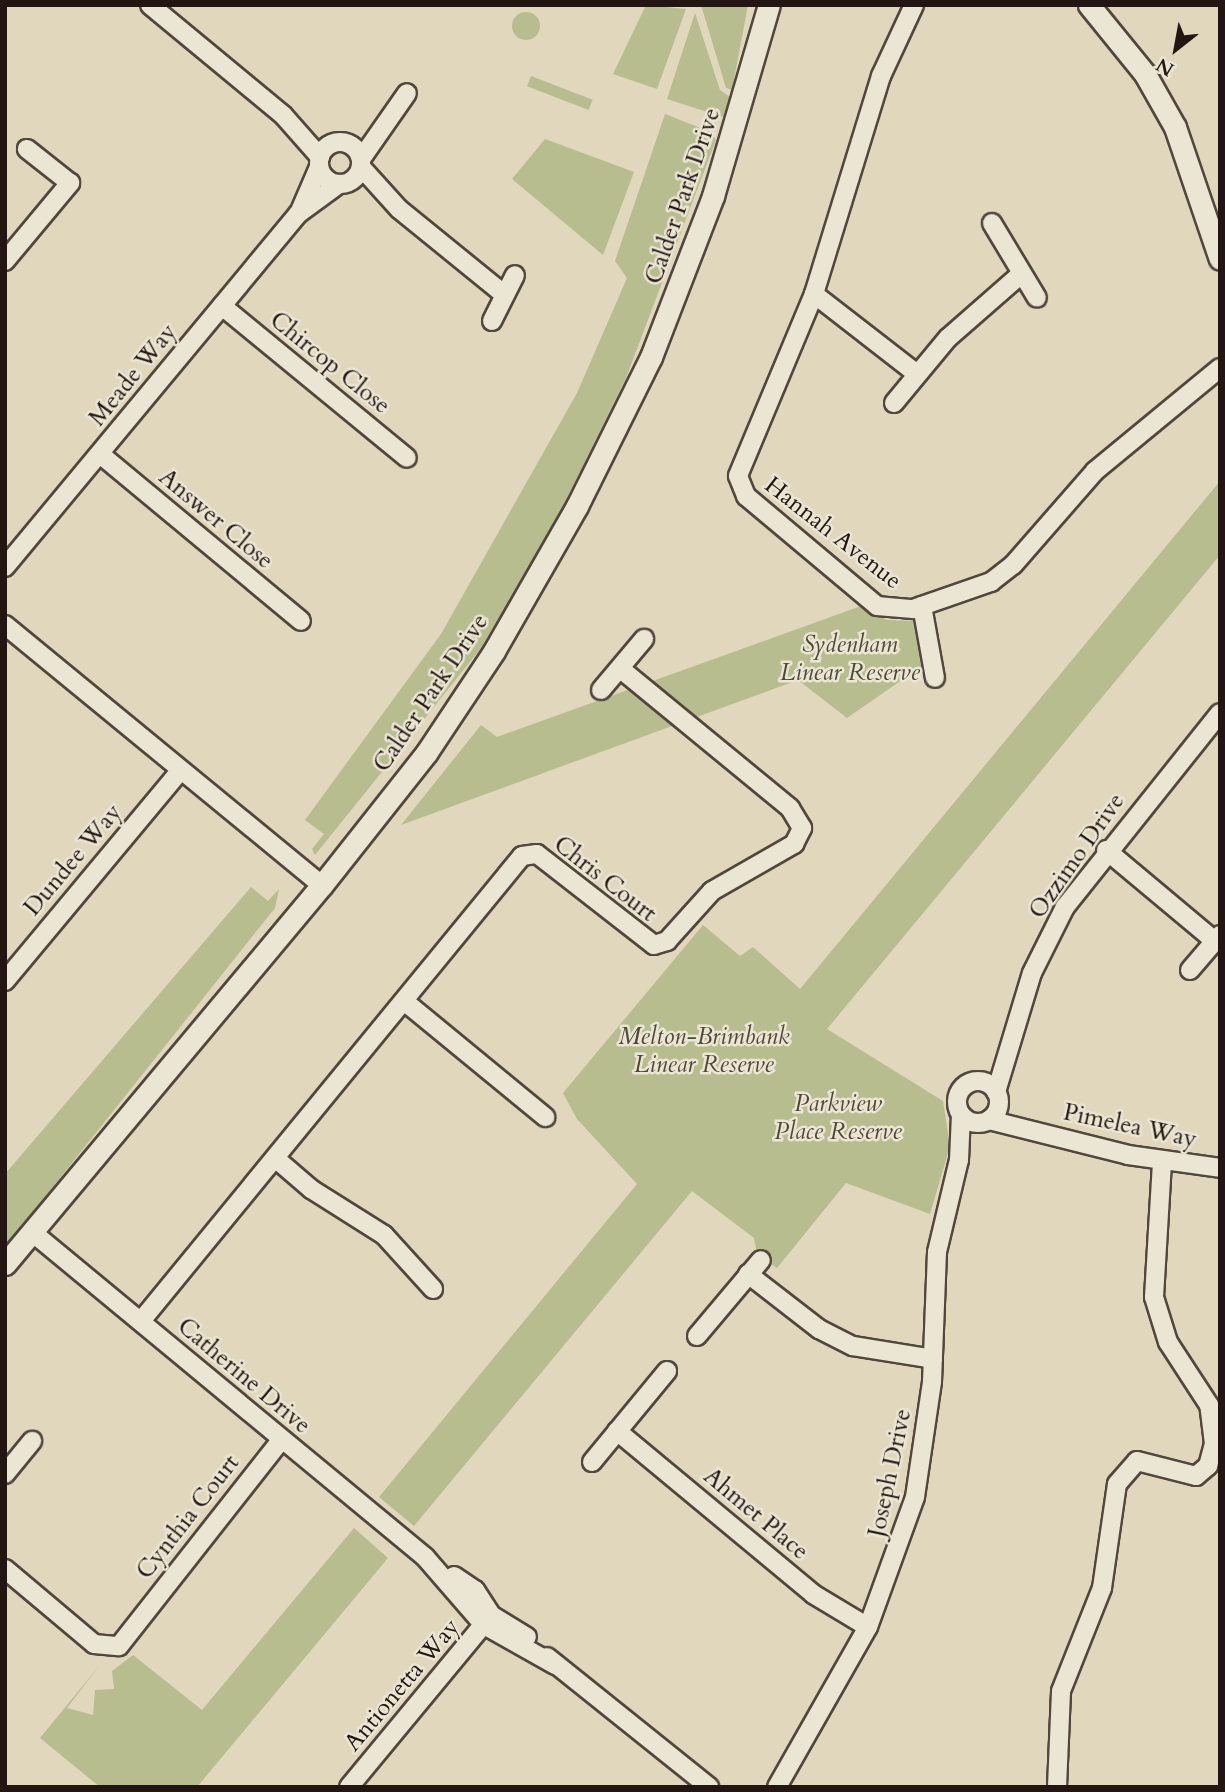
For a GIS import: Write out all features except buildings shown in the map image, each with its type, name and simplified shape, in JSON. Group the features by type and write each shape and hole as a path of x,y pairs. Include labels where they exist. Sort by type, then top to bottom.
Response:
{"street":[{"path":"150,5 283,115 319,162 344,183 399,209"},
{"name":"Calder Park Drive","path":"753,64 755,5"},
{"name":"Calder Park Drive","path":"5,1265 322,885 427,752 494,652 602,460 694,251 769,5"},
{"name":"Hannah Avenue","path":"914,5 881,76 814,294 738,486 877,606 922,606 991,582 1013,565 1094,471 1212,381 1220,368"},
{"path":"1089,5 1146,74 1175,127 1218,254 1220,274"},
{"path":"383,120 407,93"},
{"path":"283,115 338,142 361,163 399,209 505,295"},
{"name":"Meade Way","path":"299,214 319,162 338,142 383,120"},
{"name":"Meade Way","path":"5,567 299,214 344,183 361,163 383,120"},
{"path":"5,261 70,183 27,149"},
{"path":"992,223 1037,298"},
{"path":"894,403 916,373 1021,274"},
{"path":"492,321 515,275"},
{"path":"814,294 916,373"},
{"name":"Chircop Close","path":"222,306 407,458"},
{"name":"Answer Close","path":"100,454 300,621"},
{"path":"922,606 935,678"},
{"path":"5,625 322,885"},
{"path":"601,690 644,639"},
{"name":"Chris Court","path":"141,1321 522,856 537,853 654,945 667,941 712,891 786,850 800,835 790,808 621,668"},
{"name":"Ozzimo Drive","path":"998,1098 1007,1046 1048,940 1106,850 1220,713"},
{"name":"Dundee Way","path":"5,981 180,771"},
{"path":"1106,850 1217,938 1190,970"},
{"path":"404,1001 545,1117"},
{"name":"Ozzimo Drive","path":"979,1081 1007,1046"},
{"path":"979,1081 998,1098 986,1121 961,1115 957,1095 979,1081"},
{"name":"Pimelea Way","path":"998,1098 1031,1127"},
{"name":"Joseph Drive","path":"769,1787 780,1779 868,1627 915,1497 933,1359 937,1252 959,1160 961,1115"},
{"name":"Pimelea Way","path":"986,1121 1031,1127 1166,1163 1220,1168"},
{"name":"Joseph Drive","path":"959,1160 986,1121"},
{"path":"275,1158 311,1189 384,1235 433,1289"},
{"path":"1057,1787 1053,1765 1061,1691 1102,1588 1117,1484 1137,1461 1189,1477 1202,1473 1211,1458 1209,1405 1168,1342 1154,1297 1166,1163"},
{"name":"Catherine Drive","path":"32,1232 425,1557 475,1590 487,1620 514,1625 555,1665 661,1752 709,1787"},
{"path":"697,1336 761,1260"},
{"path":"748,1275 819,1329 853,1346 933,1359"},
{"path":"592,1462 667,1371"},
{"name":"Ahmet Place","path":"617,1431 813,1594 868,1627"},
{"name":"Cynthia Court","path":"5,1569 94,1644 119,1647 282,1439"},
{"path":"5,1474 32,1441"},
{"name":"Antionetta Way","path":"359,1783 487,1620"},
{"name":"Catherine Drive","path":"661,1752 693,1787"}],"green space":[{"path":"646,5 686,9 657,89 613,74"},
{"path":"701,5 748,5 732,90 726,88"},
{"path":"526,12 536,16 540,26 536,36 526,40 516,36 512,26 516,16"},
{"path":"695,13 720,90 730,97 723,117 667,99"},
{"path":"531,76 593,100 589,110 527,86"},
{"path":"665,114 711,132 716,140 626,378 557,518 481,648 413,733 406,728 400,737 406,742 315,855 312,849 324,834 305,820 441,634 577,393 627,278 615,261"},
{"path":"545,139 634,172 603,255 512,179"},
{"name":"Melton-Brimbank Linear Reserve","path":"1220,481 1220,555 827,1029 943,1101 950,1146 930,1214 846,1183 777,1268 757,1254 754,1238 692,1191 414,1526 379,1497 637,1184 577,1119 563,1093 703,925 740,956 753,947 800,989"},
{"name":"Sydenham Linear Reserve","path":"861,606 887,620 916,621 925,664 847,718 798,680 401,825 481,725 497,737"},
{"path":"251,887 268,901 279,889 275,908 5,1247 5,1174"},
{"path":"354,1528 388,1558 197,1787 100,1787 40,1738 100,1665 67,1708 93,1715 95,1690 114,1689 112,1671 133,1655 202,1710"}],"park label":[{"name":"Parkview Place Reserve","path":"838,1118"}]}
